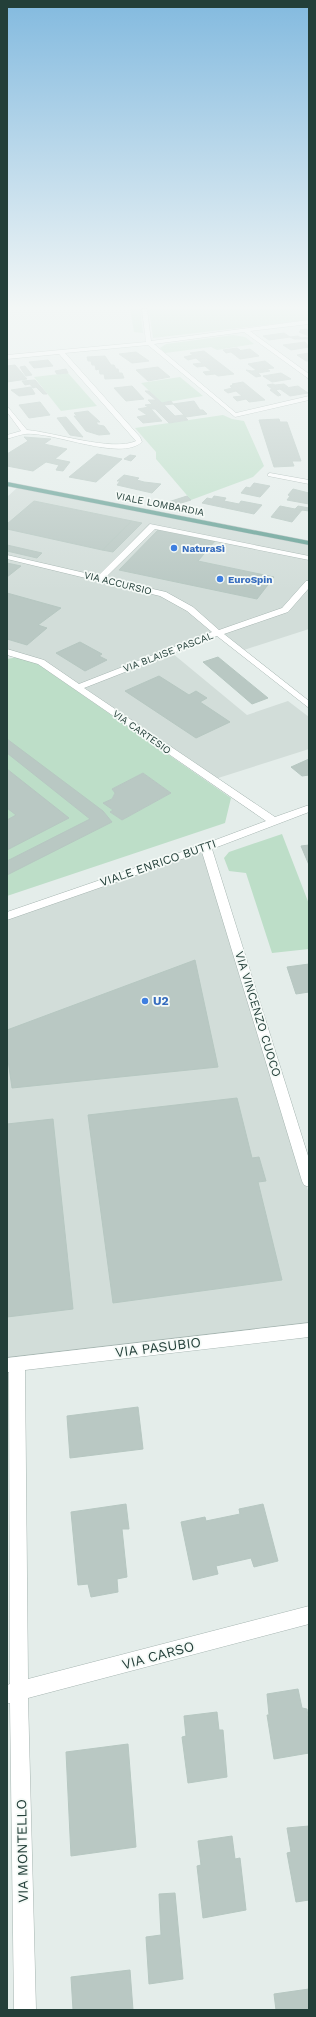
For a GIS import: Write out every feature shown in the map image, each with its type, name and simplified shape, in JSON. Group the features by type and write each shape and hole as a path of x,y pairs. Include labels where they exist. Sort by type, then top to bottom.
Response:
{"main road":[{"name":"VIALE LOMBARDIA","path":"7,484 308,543"}],"street":[{"path":"7,437 25,432 114,447 134,446 139,440 106,403"},
{"path":"220,403 234,415 286,403"},
{"path":"7,408 25,432"},
{"path":"270,475 309,482"},
{"path":"101,578 153,526 309,558"},
{"name":"VIA ACCURSIO","path":"7,557 101,578 163,594 190,609 218,633"},
{"path":"218,633 285,610 309,583"},
{"name":"VIA BLAISE PASCAL","path":"78,687 218,633 309,705"},
{"name":"VIA CARTESIO","path":"7,652 41,662 273,821"},
{"name":"VIALE ENRICO BUTTI","path":"7,916 206,847 309,808"},
{"name":"VIA VINCENZO CUOCO","path":"206,847 308,1177"},
{"name":"VIA PASUBIO","path":"12,1364 309,1330"},
{"name":"VIA MONTELLO","path":"12,1364 13,1693 25,2010"},
{"name":"VIA CARSO","path":"13,1693 309,1615"}],"shaded area":[{"path":"18,487 309,545 309,629 244,650 219,631 78,685 42,661 7,650 7,497"},
{"path":"172,653 247,715 288,701 309,717 309,749 215,779 83,687"},
{"path":"203,851 309,1194 309,1325 7,1360 7,919"}],"green space":[{"path":"55,403 94,403 97,406 61,411"},
{"path":"223,415 232,419 244,421 264,466 253,477 191,500 156,459 156,452 135,428"},
{"path":"18,657 38,664 231,798 225,823 7,896 7,659","holes":["143,773 171,793 122,820 110,812 113,810 104,803 112,799 115,793 112,789"]},
{"path":"282,834 309,904 309,949 272,953 246,873 229,871 224,858 229,852"}],"building":[{"path":"41,403 50,415 29,418 19,405"},
{"path":"151,403 172,403 164,405 175,416 183,415 188,420 169,423 155,409 151,409 145,405 152,404"},
{"path":"195,403 200,410 203,410 207,414 186,417 173,404"},
{"path":"149,407 162,421 143,423 137,417 147,415 138,409"},
{"path":"88,411 100,422 96,422 98,425 104,426 110,434 99,435 86,431 74,416 77,416 74,413"},
{"path":"66,417 83,437 70,435 57,418"},
{"path":"279,419 280,422 287,422 301,461 292,461 294,466 274,467 259,420"},
{"path":"24,437 51,439 44,444 67,449 55,459 70,462 63,471 56,470 59,465 46,462 33,471 7,466 7,454 28,441"},
{"path":"97,454 122,459 96,482 69,477"},
{"path":"130,455 136,456 131,461 124,459"},
{"path":"124,475 139,478 137,480 144,482 161,484 152,493 117,485 120,481 117,481"},
{"path":"254,483 270,486 260,497 241,493 246,487 250,488"},
{"path":"293,489 309,493 309,504 287,500 290,496 288,495"},
{"path":"187,496 191,500 171,506 162,504"},
{"path":"214,496 226,498 224,501 239,504 241,501 262,505 254,514 202,503 207,498 212,499"},
{"path":"34,501 132,521 102,550 7,529 7,524"},
{"path":"280,506 302,510 292,522 271,517"},
{"path":"298,506 309,508 309,511 295,509"},
{"path":"132,521 142,523 113,552 102,550"},
{"path":"158,530 215,541 198,561 274,577 257,599 119,570"},
{"path":"7,545 42,553 37,558 7,551"},
{"path":"7,563 21,566 7,577"},
{"path":"7,593 61,608 38,625 47,628 27,645 7,639"},
{"path":"80,642 102,654 99,656 107,660 85,671 56,653"},
{"path":"218,657 268,698 252,704 203,662"},
{"path":"159,676 189,695 196,691 207,698 200,702 230,722 196,738 125,691"},
{"path":"7,739 103,811 112,822 7,875 7,861 90,819 7,753"},
{"path":"309,759 309,775 302,776 291,767"},
{"path":"7,769 69,818 7,850 7,820 16,815 7,808"},
{"path":"143,773 171,793 122,820 110,812 113,810 103,803 112,799 115,793 112,789"},
{"path":"309,845 309,865 301,846"},
{"name":"U2","path":"195,960 218,1067 12,1088 7,1053 7,1030"},
{"path":"309,964 309,992 296,994 287,967"},
{"path":"237,1098 252,1158 259,1157 266,1181 258,1182 282,1280 113,1303 88,1115"},
{"path":"53,1119 73,1309 7,1317 7,1124"},
{"path":"138,1407 143,1449 70,1458 67,1416"},
{"path":"126,1504 129,1529 122,1529 127,1577 117,1579 118,1592 91,1597 88,1584 78,1585 71,1512"},
{"path":"263,1504 278,1561 254,1567 251,1558 216,1566 218,1574 193,1580 181,1522 205,1517 206,1521 240,1514 239,1509"},
{"path":"298,1689 302,1708 307,1709 309,1724 309,1753 274,1759 267,1715 269,1715 267,1694"},
{"path":"217,1712 219,1730 223,1730 227,1777 188,1783 182,1737 186,1736 184,1716"},
{"path":"128,1744 136,1847 71,1856 66,1752"},
{"path":"309,1826 309,1900 296,1902 287,1853 291,1852 287,1828"},
{"path":"232,1836 235,1859 240,1858 246,1910 203,1918 197,1866 201,1865 198,1841"},
{"path":"175,1893 183,1979 149,1984 146,1937 161,1935 159,1894"},
{"path":"130,1970 133,2010 73,2010 71,1977"},
{"path":"309,1989 309,2010 276,2010 274,1994"}],"place":[{"name":"NaturaSì","path":"174,548"},
{"name":"EuroSpin","path":"220,579"},
{"name":"U2","path":"145,1001"}]}
